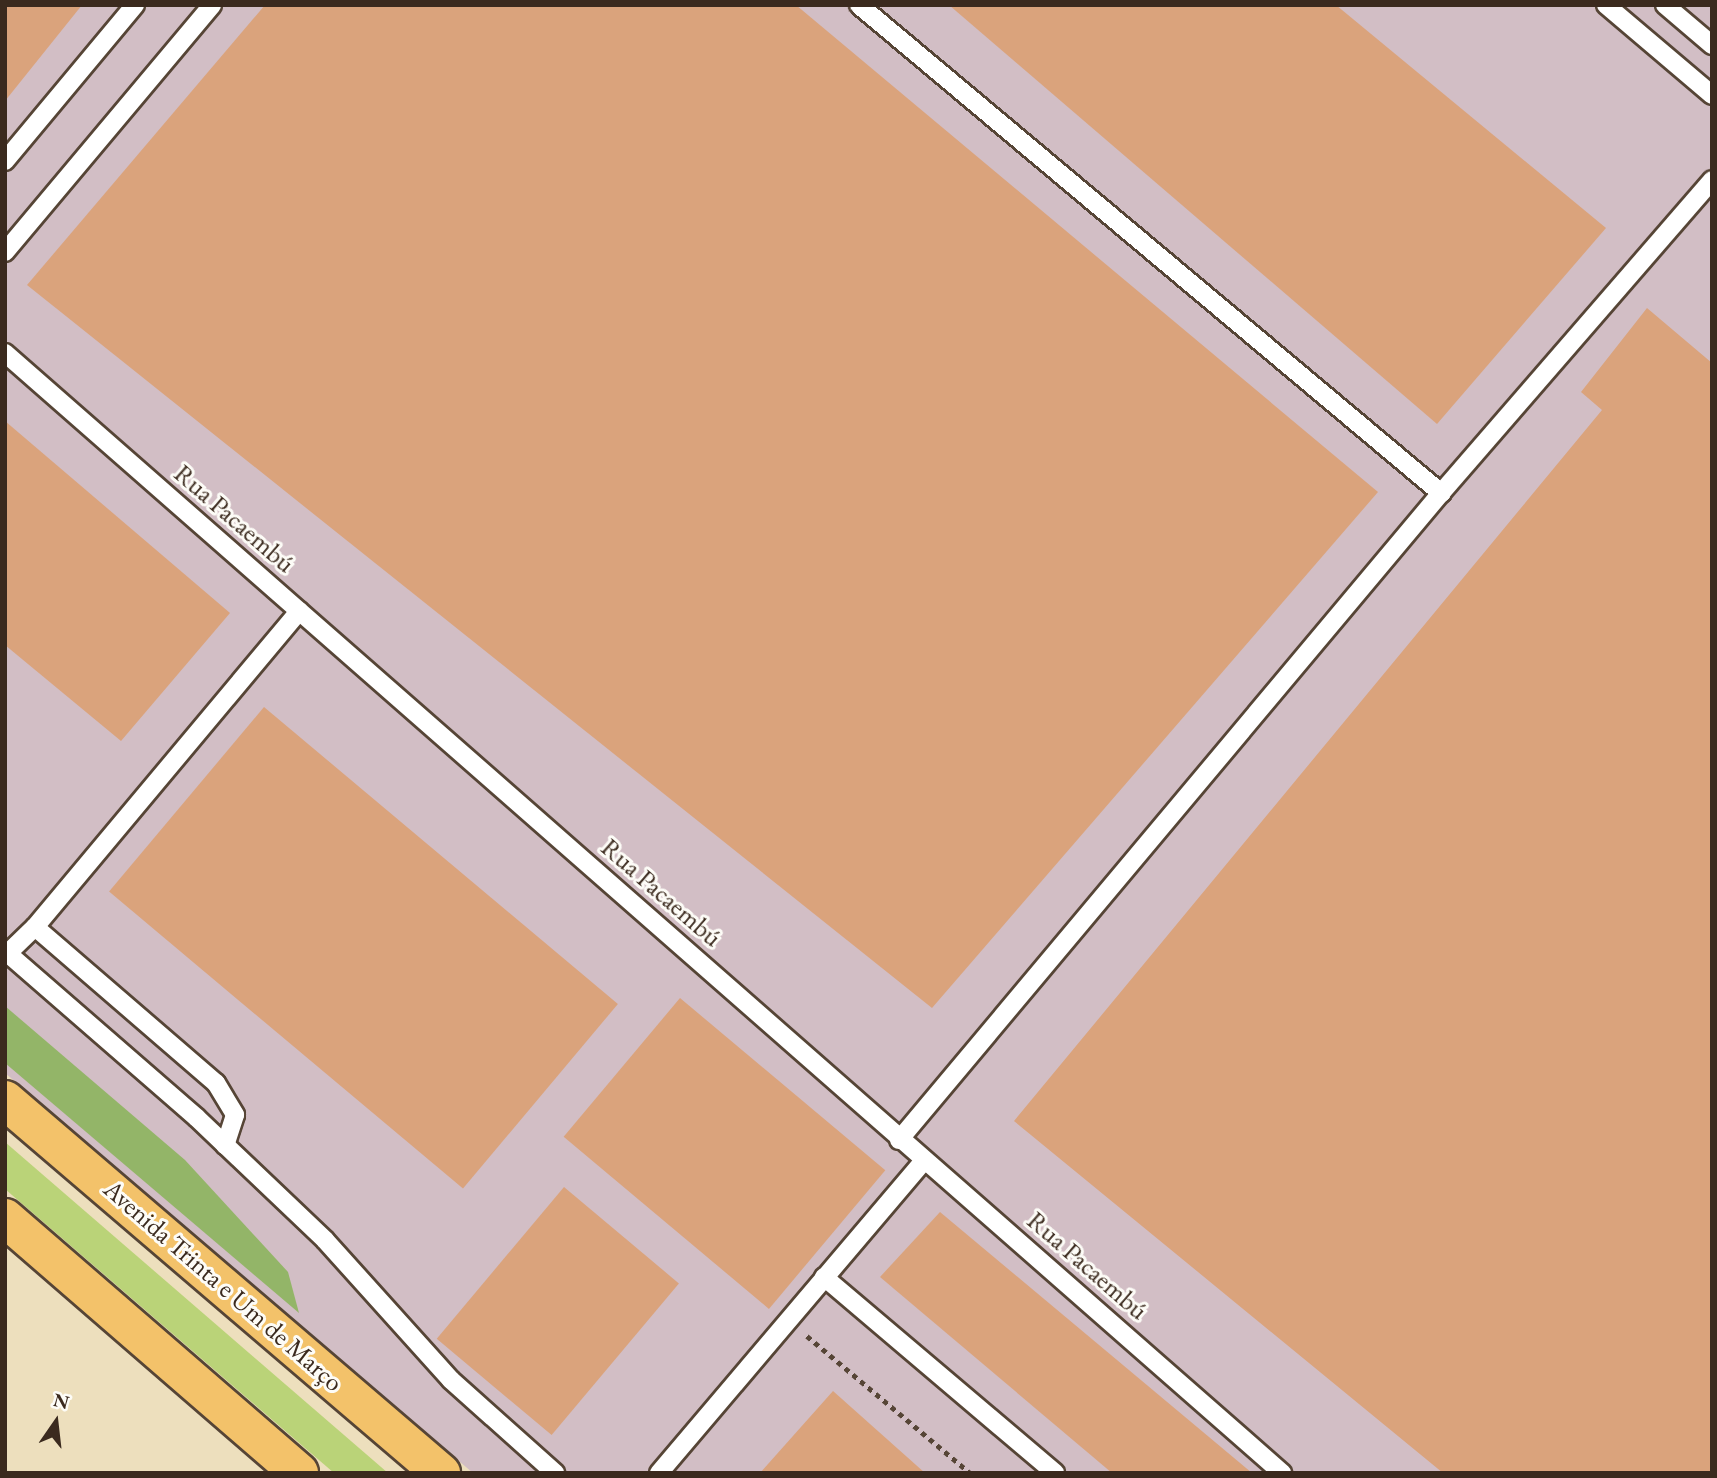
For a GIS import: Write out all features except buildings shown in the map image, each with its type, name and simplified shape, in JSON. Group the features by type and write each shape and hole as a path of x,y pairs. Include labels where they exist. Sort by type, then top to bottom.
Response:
{"main road":[{"name":"Avenida Trinta e Um de Março","path":"5,1100 441,1473"},
{"path":"5,1218 299,1473"}],"lane":[{"path":"5,161 135,5"},
{"path":"5,252 212,5"},
{"path":"859,5 1441,493"},
{"path":"1606,5 1712,95"},
{"path":"1665,5 1712,45"},
{"path":"899,1140 1441,493 1712,180"},
{"name":"Rua Pacaembú","path":"5,353 802,1049 923,1162 1063,1279 1282,1473"},
{"path":"299,611 35,927 7,952 225,1145 326,1240 451,1380 555,1473"},
{"path":"35,927 216,1083 235,1115 225,1145"},
{"path":"659,1473 923,1162"},
{"path":"824,1277 1055,1473"}],"path":[{"path":"788,1319 970,1473"}],"shaded area":[{"path":"5,5 1712,5 1712,1473 473,1473 5,1073"}],"green space":[{"path":"5,1006 185,1160 288,1272 299,1313 5,1063"},
{"path":"5,1142 388,1473 334,1473 5,1189"}]}
